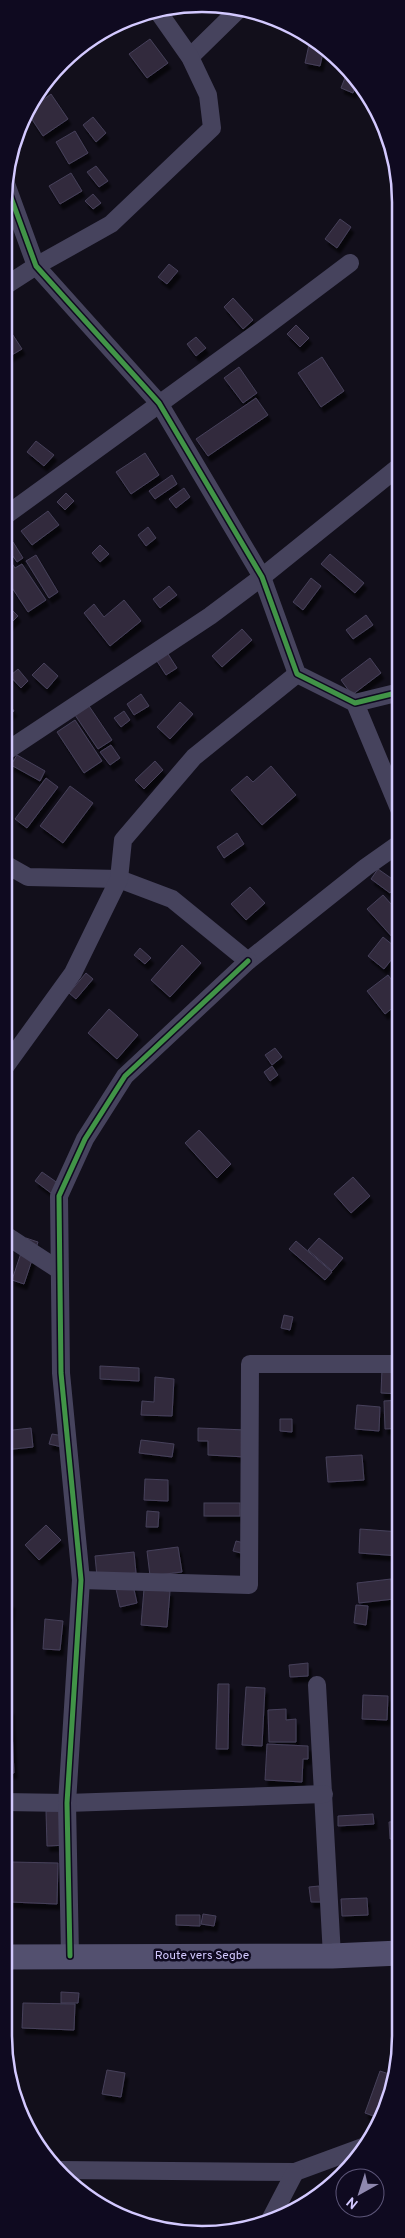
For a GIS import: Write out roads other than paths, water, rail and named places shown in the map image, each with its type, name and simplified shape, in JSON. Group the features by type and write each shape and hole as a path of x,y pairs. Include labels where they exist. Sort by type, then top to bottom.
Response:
{"main road":[{"name":"Route vers Segbe","path":"12,1957 332,1956 392,1953"}],"street":[{"path":"190,57 233,15"},
{"path":"12,281 111,224 212,128 208,95 190,57 162,17"},
{"path":"12,201 36,266 159,403 262,577 297,674 356,703 392,694"},
{"path":"12,511 350,263"},
{"path":"12,747 210,616 262,577 392,472"},
{"path":"12,1057 73,973 119,879 123,840 194,757 297,674"},
{"path":"356,703 392,791"},
{"path":"70,1956 67,1803 81,1580 62,1373 59,1196 85,1139 125,1076 248,961 366,867 392,849"},
{"path":"12,868 28,877 119,879 172,899 248,961"},
{"path":"12,1239 60,1270"},
{"path":"81,1580 249,1585 250,1364 392,1364"},
{"path":"317,1685 332,1956"},
{"path":"12,1802 67,1803 324,1794"},
{"path":"68,2170 295,2172 353,2151"},
{"path":"275,2211 295,2172"}]}
